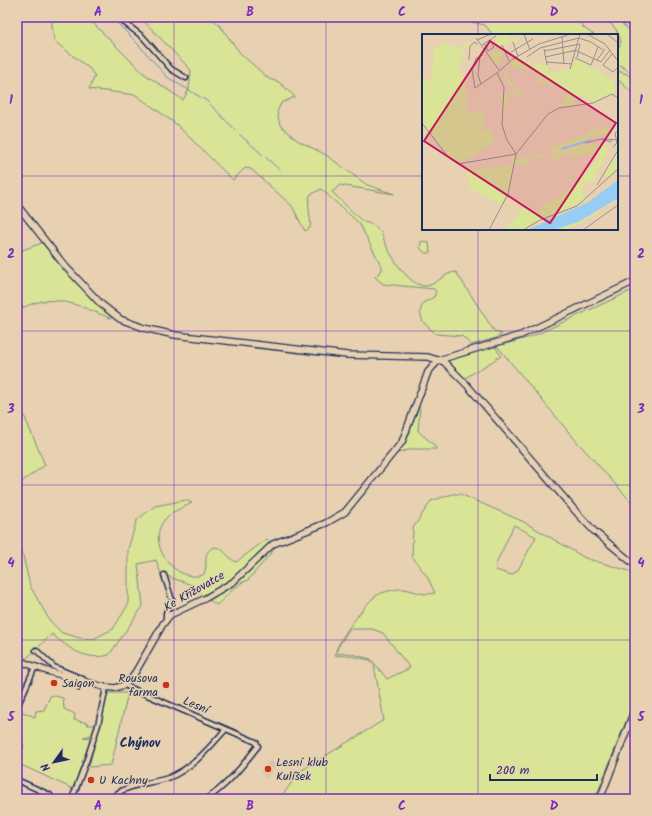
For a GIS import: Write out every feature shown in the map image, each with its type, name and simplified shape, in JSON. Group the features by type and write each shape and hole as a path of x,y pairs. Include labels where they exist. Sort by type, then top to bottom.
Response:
{"street":[{"path":"116,17 143,37 171,69 186,78"},
{"path":"17,205 65,266 101,304 120,319 144,328 175,335 339,354 428,357 439,360 448,365 578,514 594,531 635,566"},
{"path":"439,360 532,331 635,281"},
{"name":"Ke Křižovatce","path":"124,685 134,676 166,619 174,613 206,598 233,582 273,544 326,523 345,512 402,442 428,372 439,360"},
{"path":"164,575 172,600 166,613 166,619"},
{"path":"36,650 50,664 81,678 83,682"},
{"path":"17,660 35,667 106,688 117,688 124,685"},
{"path":"17,707 35,667"},
{"name":"Lesní","path":"124,685 256,742 258,746 225,784 206,799"},
{"path":"72,799 98,725 106,688"},
{"path":"600,799 635,709"},
{"path":"111,799 120,791 168,777 190,766 205,754 226,729"},
{"path":"17,780 50,795 48,799"},
{"path":"117,794 117,799"}],"shaded area":[{"path":"614,17 627,17 635,24 635,35"},
{"name":"Lesní klub Kulíšek","path":"270,760 277,765 266,778 260,773"}],"green space":[{"path":"51,17 87,17 143,73 183,100 189,89 191,70 140,17 210,17 220,26 240,53 269,79 279,82 295,97 281,103 277,112 280,125 297,140 326,155 367,185 394,194 340,185 332,192 363,222 372,225 379,230 392,256 406,275 417,284 427,286 431,285 447,274 456,272 494,331 502,334 496,338 471,345 462,336 436,334 423,322 420,312 423,303 434,297 436,291 434,289 383,284 375,277 382,270 382,267 359,223 321,189 310,195 310,228 305,231 292,206 251,169 245,168 233,180 176,124 136,95 89,89 95,76 89,68 54,41"},
{"path":"448,17 575,17 584,28 593,34 492,34 485,25"},
{"path":"604,17 614,17 635,35 635,75 618,64 618,47 621,41 616,29"},
{"path":"618,71 627,74 635,81 635,95 618,80"},
{"path":"423,241 429,243 430,253 425,253 420,248 421,242"},
{"path":"42,243 94,300 112,317 110,318 86,308 64,302 53,301 41,301 17,311 17,252"},
{"path":"635,289 635,506 572,436 497,346 531,337"},
{"path":"494,345 501,356 465,378 447,360"},
{"path":"17,399 45,465 17,485"},
{"path":"418,407 420,408 418,431 434,445 436,449 411,449 398,453 408,437"},
{"path":"453,494 460,494 524,522 585,558 629,571 635,577 635,699 595,799 280,799 299,772 384,720 374,665 370,660 346,655 335,655 337,649 340,642 351,625 375,596 399,589 426,594 435,593 428,578 412,556 413,528 431,501","holes":["514,525 536,537 518,570 511,575 496,570 495,566","349,629 372,629 383,633 410,668 387,679 371,659 347,653 337,654 337,649"]},
{"path":"186,500 192,503 168,516 161,526 158,536 164,558 181,573 192,576 203,575 206,567 206,555 210,549 215,547 219,548 236,562 267,539 273,551 248,580 241,583 217,605 203,596 192,585 161,574 156,560 138,564 143,606 109,655 85,655 72,649 52,634 27,658 17,655 17,545 23,556 30,586 50,621 62,633 80,638 93,639 113,629 128,605 128,549 137,520 155,506"},
{"path":"106,693 128,693 111,765 89,767"},
{"path":"51,695 63,698 64,709 75,714 74,720 88,723 87,725 96,725 92,735 83,737 91,738 73,789 17,763 24,746 17,742 17,717 20,711 35,717 36,711 44,710"}],"waterway":[{"path":"111,17 138,44 167,77 207,101 239,134 280,170"}],"railway":[{"path":"619,17 635,31"}],"place":[{"name":"Saigon","path":"54,683"},
{"name":"Rousova farma","path":"166,685"},
{"name":"Lesní klub Kulíšek","path":"268,769"},
{"name":"U Kachny","path":"91,780"}],"district":[{"name":"Chýnov","path":"140,742"}]}
